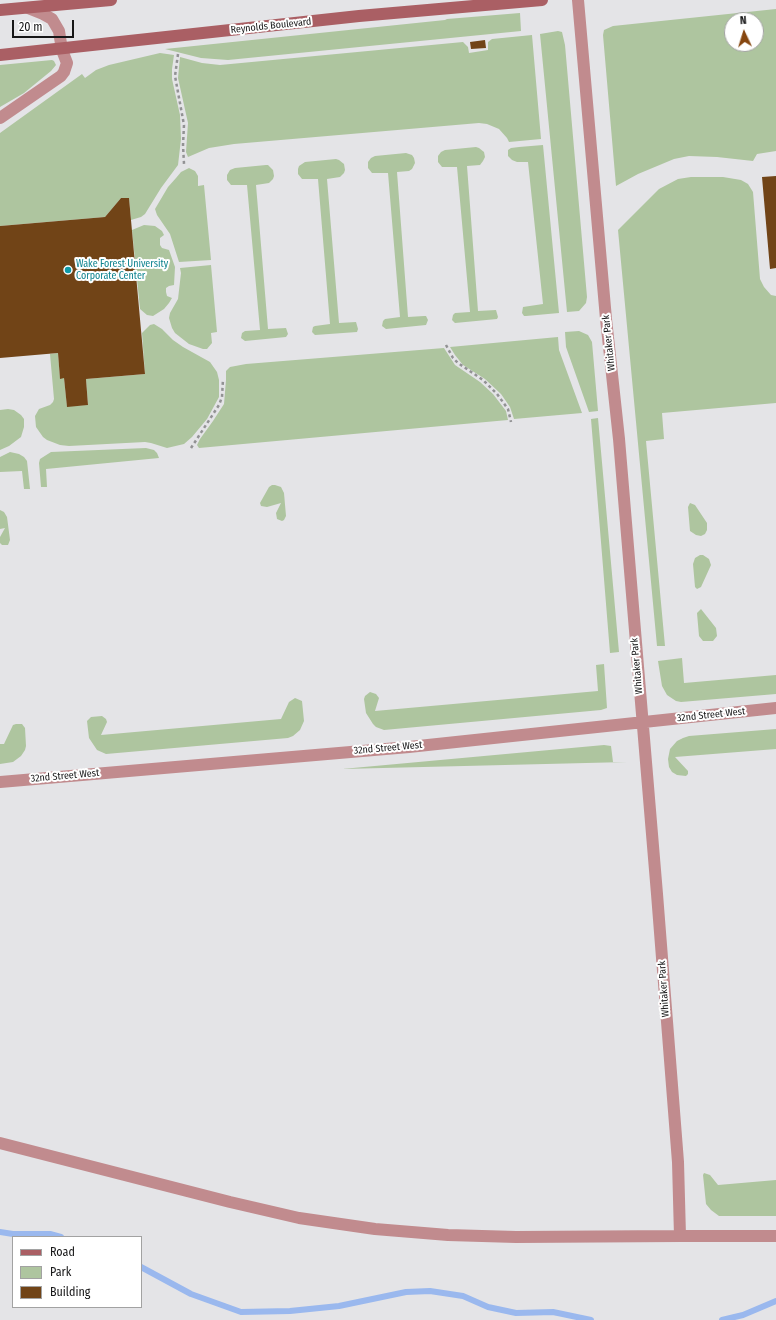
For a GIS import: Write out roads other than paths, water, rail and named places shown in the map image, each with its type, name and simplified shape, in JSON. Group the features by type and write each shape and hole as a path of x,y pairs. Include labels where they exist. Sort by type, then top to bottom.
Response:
{"main road":[{"path":"0,10 111,0"},
{"name":"Reynolds Boulevard","path":"0,55 62,50 352,17 542,0"}],"lane":[{"name":"Whitaker Park","path":"578,0 606,319 619,439 677,1147 680,1236"},
{"path":"0,118 61,76 67,64 62,50 59,31 52,19 44,14 28,8"},
{"name":"32nd Street West","path":"0,782 409,747 776,708"},
{"path":"0,1143 230,1202 299,1218 375,1229 448,1235 516,1237 776,1236"}],"waterway":[{"path":"0,1232 13,1234 50,1234 57,1236"},
{"path":"142,1268 191,1294 241,1312 290,1311 339,1306 406,1292 430,1291 463,1296 488,1307 516,1313 553,1312 591,1320"},
{"path":"722,1320 743,1315 776,1301"}],"place":[{"name":"Wake Forest University Corporate Center","path":"68,270"}]}
